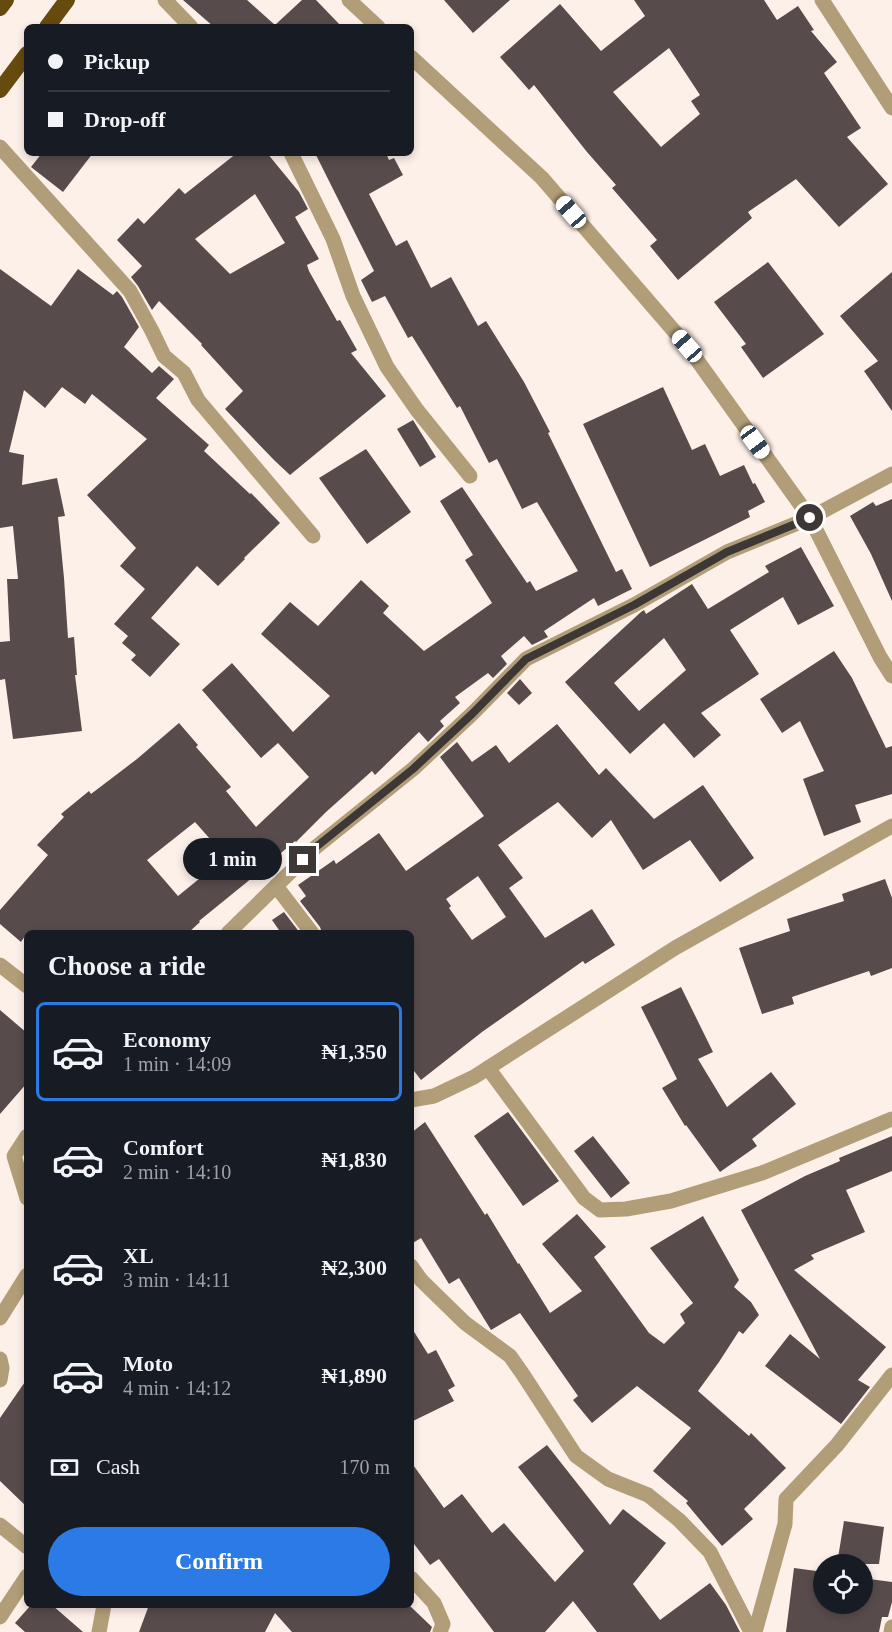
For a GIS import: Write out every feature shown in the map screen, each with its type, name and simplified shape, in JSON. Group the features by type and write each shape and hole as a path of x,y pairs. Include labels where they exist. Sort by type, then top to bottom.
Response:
{"highway":[{"path":"0,8 6,0"},
{"path":"49,24 67,0"},
{"path":"0,90 24,58"}],"street":[{"path":"165,0 189,24"},
{"path":"349,0 375,24"},
{"path":"822,0 892,108"},
{"path":"414,60 542,178 687,346 810,518 880,657 892,676"},
{"path":"0,147 130,291 164,356 184,373 198,400 313,536"},
{"path":"292,156 333,239 353,296 387,367 417,410 470,476"},
{"path":"231,930 316,847 413,769 526,659 634,605 727,552 810,518 892,474"},
{"path":"414,1099 434,1095 474,1077 675,948 892,826"},
{"path":"276,886 310,930"},
{"path":"0,965 24,984"},
{"path":"488,1068 584,1198 600,1210 626,1209 671,1201 750,1177 892,1119"},
{"path":"24,1141 14,1156 24,1188"},
{"path":"414,1270 465,1323 510,1356 576,1456 608,1479 648,1495 679,1520 710,1551 751,1632"},
{"path":"0,1318 24,1280"},
{"path":"0,1359 2,1368 0,1380"},
{"path":"755,1632 785,1524 786,1499 837,1445 892,1375"},
{"path":"0,1525 24,1545"},
{"path":"0,1617 24,1580"},
{"path":"414,1581 434,1604 443,1624 440,1632"},
{"path":"99,1632 103,1608"},
{"path":"891,1632 892,1627"}],"building":[{"path":"183,0 247,0 274,24 211,24"},
{"path":"302,0 316,0 339,24 276,24"},
{"path":"444,0 510,0 473,33"},
{"path":"634,0 764,0 777,20 798,6 814,30 811,31 837,62 824,73 861,128 847,137 888,184 839,227 796,179 748,212 752,218 678,280 650,246 657,240 612,188 616,185 534,85 529,90 500,57 560,4 601,51 645,16","holes":["669,48 700,95 691,101 700,114 661,147 613,92"]},
{"path":"40,156 91,156 63,192 31,167"},
{"path":"233,156 269,156 299,192 308,209 295,217 319,259 307,265 309,271 337,321 340,320 357,350 351,353 386,396 290,475 225,409 243,391 202,344 159,301 152,310 131,277 142,266 117,240 138,218 144,224 179,188 185,194","holes":["255,194 285,243 230,274 195,239"]},
{"path":"316,156 387,156 389,160 394,158 403,175 369,194 396,246 407,240 431,288 451,277 478,326 486,321 524,382 550,432 548,433 616,572 622,569 632,589 598,606 594,598 544,631 548,637 532,645 524,636 501,656 507,664 493,678 488,673 455,697 460,703 440,721 444,726 428,742 419,732 375,775 372,771 296,842 199,921 191,930 24,930 24,938 21,942 0,924 0,910 48,855 37,845 64,817 61,814 89,791 91,794 137,759 179,723 198,745 196,747 231,787 226,791 256,827 309,777 278,743 261,758 202,690 232,663 293,732 330,696 261,634 290,602 318,626 361,580 389,606 383,613 424,651 492,603 465,560 473,555 440,501 462,487 527,583 530,581 536,591 578,571 537,502 522,509 497,459 489,463 460,406 457,408 412,336 408,338 385,296 372,302 361,280 374,271","holes":["195,822 226,857 178,896 147,860"]},
{"path":"768,262 824,334 763,378 741,347 746,344 714,302"},
{"path":"0,269 51,306 78,269 113,295 117,291 139,327 124,347 152,373 159,366 174,379 156,398 209,445 204,451 251,493 280,523 218,586 197,566 151,618 180,644 150,677 131,660 136,655 122,643 128,636 114,624 145,589 120,566 136,548 87,495 147,439 92,394 85,404 62,387 45,408 24,390 9,452 24,455 22,485 57,478 65,516 58,517 68,638 74,637 77,675 75,675 82,731 13,739 5,679 0,680 0,642 10,641 7,579 18,579 13,526 0,528"},
{"path":"892,272 892,411 864,371 878,361 840,316"},
{"path":"663,387 692,450 705,444 720,476 744,465 765,502 748,511 750,517 650,567 583,424"},
{"path":"413,420 436,457 420,467 397,429"},
{"path":"366,449 411,512 367,544 319,478"},
{"path":"892,499 892,601 871,554 850,516 873,502 876,506"},
{"path":"801,547 834,606 798,625 783,597 730,630 759,674 701,713 721,735 694,758 664,723 630,754 565,682 644,610 646,614 692,584 708,609 769,572 765,566","holes":["664,638 686,670 639,711 614,683"]},
{"path":"834,651 852,678 886,748 892,746 892,794 855,805 861,822 824,836 803,779 824,771 800,721 782,733 760,699"},
{"path":"520,679 532,693 519,705 507,693"},
{"path":"557,724 599,775 606,768 654,819 703,785 754,858 720,882 690,840 643,870 611,820 592,838 558,802 498,845 523,878 509,888 545,938 592,909 615,945 585,964 583,961 482,1032 421,1080 414,1071 414,930 321,930 300,901 306,896 298,885 334,860 336,864 379,833 406,871 484,816 440,757 457,742 472,762 496,745 509,763","holes":["478,876 506,917 472,940 449,908 451,906 446,899"]},
{"path":"885,879 892,898 892,968 871,976 869,971 792,997 794,1004 762,1014 739,948 790,931 787,919 844,901 842,894"},
{"path":"284,912 298,930 279,930 272,920"},
{"path":"681,987 713,1052 698,1059 727,1107 771,1072 796,1104 752,1139 757,1146 720,1172 685,1126 662,1088 677,1079 641,1007"},
{"path":"0,1010 24,1030 24,1086 0,1114"},
{"path":"508,1112 559,1181 523,1206 474,1136"},
{"path":"425,1122 485,1215 487,1213 550,1313 582,1291 542,1244 577,1214 606,1247 594,1257 649,1333 664,1344 685,1323 680,1314 693,1303 650,1248 703,1216 739,1280 734,1287 751,1302 759,1315 743,1334 739,1331 698,1391 749,1436 751,1433 786,1468 744,1509 753,1519 722,1546 686,1503 688,1501 653,1471 691,1428 637,1386 592,1423 573,1400 578,1396 520,1313 491,1330 459,1278 449,1284 421,1238 414,1242 414,1131"},
{"path":"593,1136 630,1183 611,1198 574,1151"},
{"path":"892,1136 892,1171 846,1190 865,1232 811,1255 814,1259 794,1270 886,1347 858,1380 870,1387 841,1424 765,1366 790,1334 820,1359 741,1210 805,1176 840,1161 839,1158"},
{"path":"414,1332 428,1354 436,1350 455,1386 448,1390 454,1401 414,1421"},
{"path":"24,1383 24,1504 0,1481 0,1418"},
{"path":"547,1445 610,1525 623,1509 666,1543 633,1584 660,1620 710,1583 726,1605 740,1632 597,1632 573,1601 545,1632 494,1632 439,1559 430,1565 414,1544 414,1466 444,1508 462,1494 492,1533 504,1523 555,1582 584,1551 518,1467"},
{"path":"844,1521 884,1527 879,1564 873,1564 873,1554 839,1554"},
{"path":"794,1568 813,1571 813,1614 873,1614 873,1579 892,1582 892,1602 888,1617 882,1617 879,1632 786,1632"},
{"path":"28,1608 55,1608 83,1632 25,1632 15,1623"},
{"path":"148,1608 412,1608 432,1627 430,1632 292,1632 275,1613 265,1632 139,1632"}],"route":[{"path":"303,860 413,769 526,659 634,605 727,552 810,518"}]}
